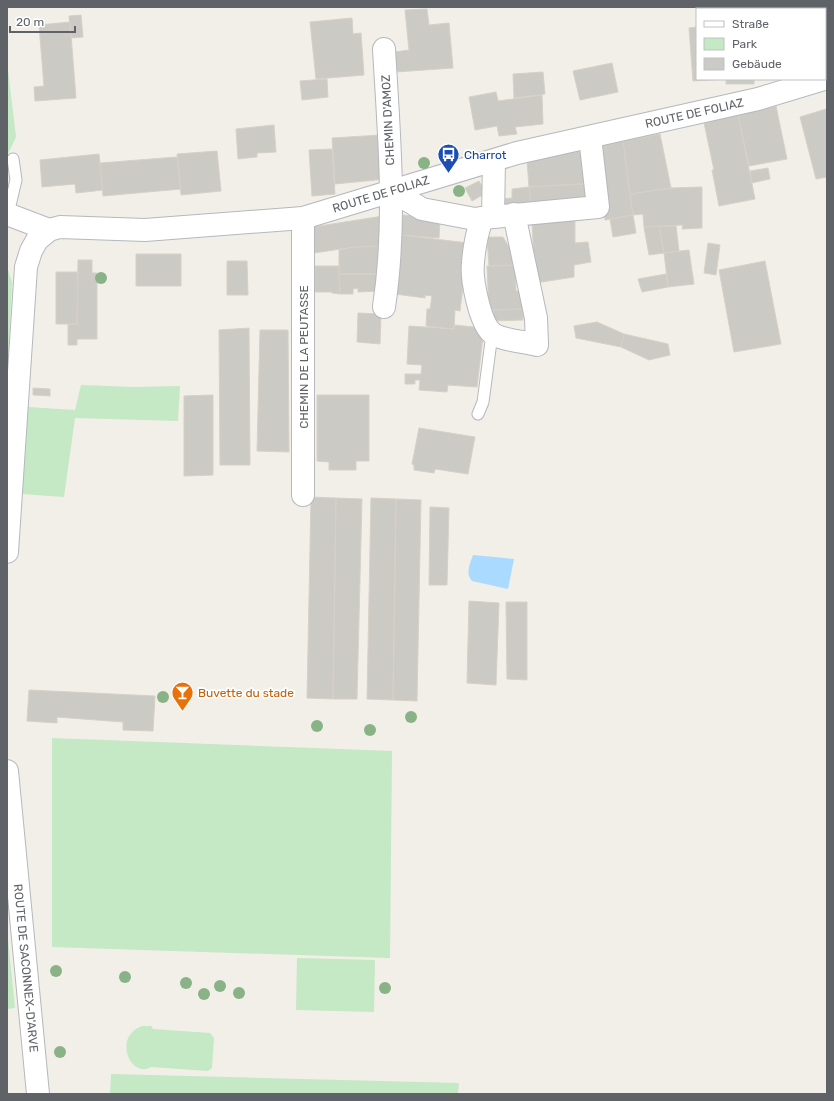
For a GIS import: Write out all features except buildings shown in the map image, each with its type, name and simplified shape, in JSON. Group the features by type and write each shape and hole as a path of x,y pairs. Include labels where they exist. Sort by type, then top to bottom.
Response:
{"street":[{"name":"CHEMIN D'AMOZ","path":"384,49 392,191 392,233 384,307"},
{"name":"ROUTE DE FOLIAZ","path":"48,230 73,226 118,230 146,230 303,218 537,148 758,99 822,80"},
{"path":"392,191 422,209 487,218 514,214 598,207 590,136"},
{"path":"494,161 487,218 475,242 472,265 481,312 486,325 492,334 537,345 536,318 514,214"},
{"path":"7,214 48,230 37,240 31,251 26,267 7,552"},
{"name":"CHEMIN DE LA PEUTASSE","path":"303,218 303,495"},
{"name":"ROUTE DE SACONNEX-D'ARVE","path":"7,771 38,1094"}],"lane":[{"path":"7,214 16,180 13,159"},
{"path":"478,414 483,402 492,334"}],"green space":[{"path":"7,61 16,137 7,156"},
{"path":"7,267 12,282 7,383"},
{"path":"81,385 134,387 180,386 178,421 75,418 64,497 22,494 28,407 75,410"},
{"path":"52,738 392,751 390,958 52,947"},
{"path":"7,929 15,1008 7,1009"},
{"path":"297,958 375,960 374,1012 296,1010"},
{"path":"142,1026 151,1026 153,1029 210,1033 214,1038 212,1068 208,1071 151,1067 144,1069 137,1067 131,1062 126,1047 128,1039 133,1031"},
{"path":"111,1074 459,1083 458,1094 110,1094"}],"water":[{"path":"473,555 514,559 508,589 472,581 468,572"}],"place":[{"name":"Charrot","path":"449,174"},
{"name":"Buvette du stade","path":"183,712"}]}
